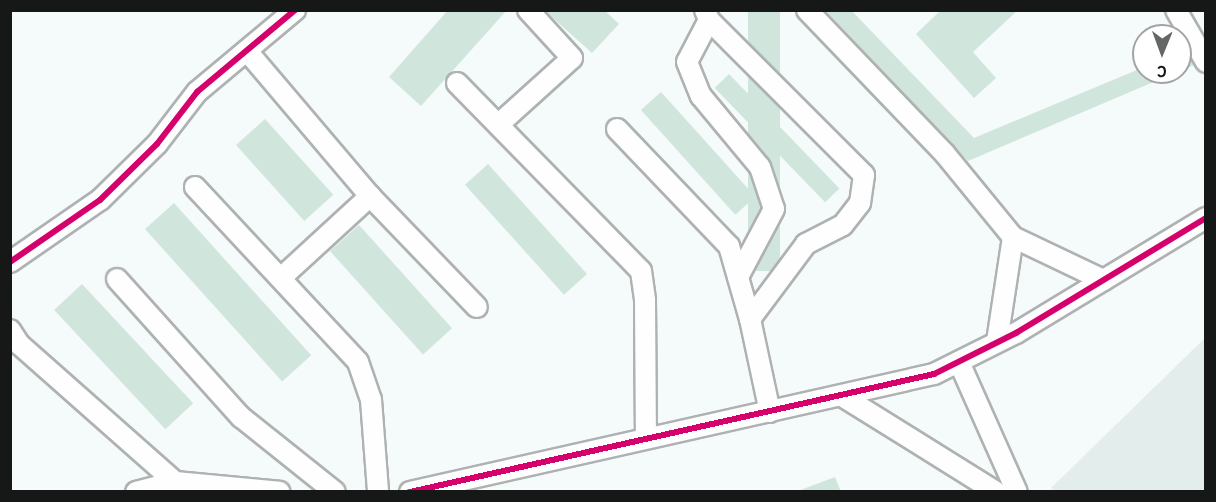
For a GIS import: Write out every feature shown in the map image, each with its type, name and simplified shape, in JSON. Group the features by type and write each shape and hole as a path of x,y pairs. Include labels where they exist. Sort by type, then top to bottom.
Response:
{"street":[{"path":"10,262 100,200 157,144 198,92 295,10"},
{"path":"499,124 572,58 528,10"},
{"path":"807,10 945,154 1013,237 1103,280"},
{"path":"1176,10 1206,62"},
{"path":"738,277 774,208 760,167 701,96 687,62 707,15 864,175 860,204 843,225 806,244 750,319"},
{"path":"247,51 370,196 477,307"},
{"path":"457,83 641,271 645,301 646,438"},
{"path":"617,129 729,246 750,319 770,412"},
{"path":"195,187 282,277 358,362 371,400 378,492"},
{"path":"282,277 370,196"},
{"path":"410,492 934,374 998,342 1206,218"},
{"path":"998,342 1013,237"},
{"path":"117,279 241,417 335,492"},
{"path":"10,330 19,344 175,482"},
{"path":"959,362 1017,492"},
{"path":"842,396 996,492"},
{"path":"136,492 175,482 280,492"}],"shaded area":[{"path":"1205,338 1205,491 1057,492 1051,488"}],"building":[{"path":"448,10 507,10 421,106 389,77"},
{"path":"544,10 604,10 619,24 592,53"},
{"path":"748,10 780,10 780,271 748,271"},
{"path":"825,10 851,10 974,138 1132,72 1132,84 1149,84 968,161"},
{"path":"941,10 1018,10 973,52 996,78 974,98 916,34"},
{"path":"1206,41 1206,60 1192,66 1192,46"},
{"path":"729,74 839,188 825,202 715,88"},
{"path":"661,92 755,197 735,215 641,110"},
{"path":"265,119 333,195 304,221 236,145"},
{"path":"488,164 587,274 564,295 465,185"},
{"path":"174,203 311,355 282,381 145,229"},
{"path":"359,225 452,328 423,354 330,251"},
{"path":"82,284 193,403 165,429 54,310"},
{"path":"835,477 841,492 798,492 798,491"}],"cycle path":[{"path":"10,262 100,200 157,144 197,92 295,10"},
{"path":"410,492 934,374 1016,333 1206,218"}]}
